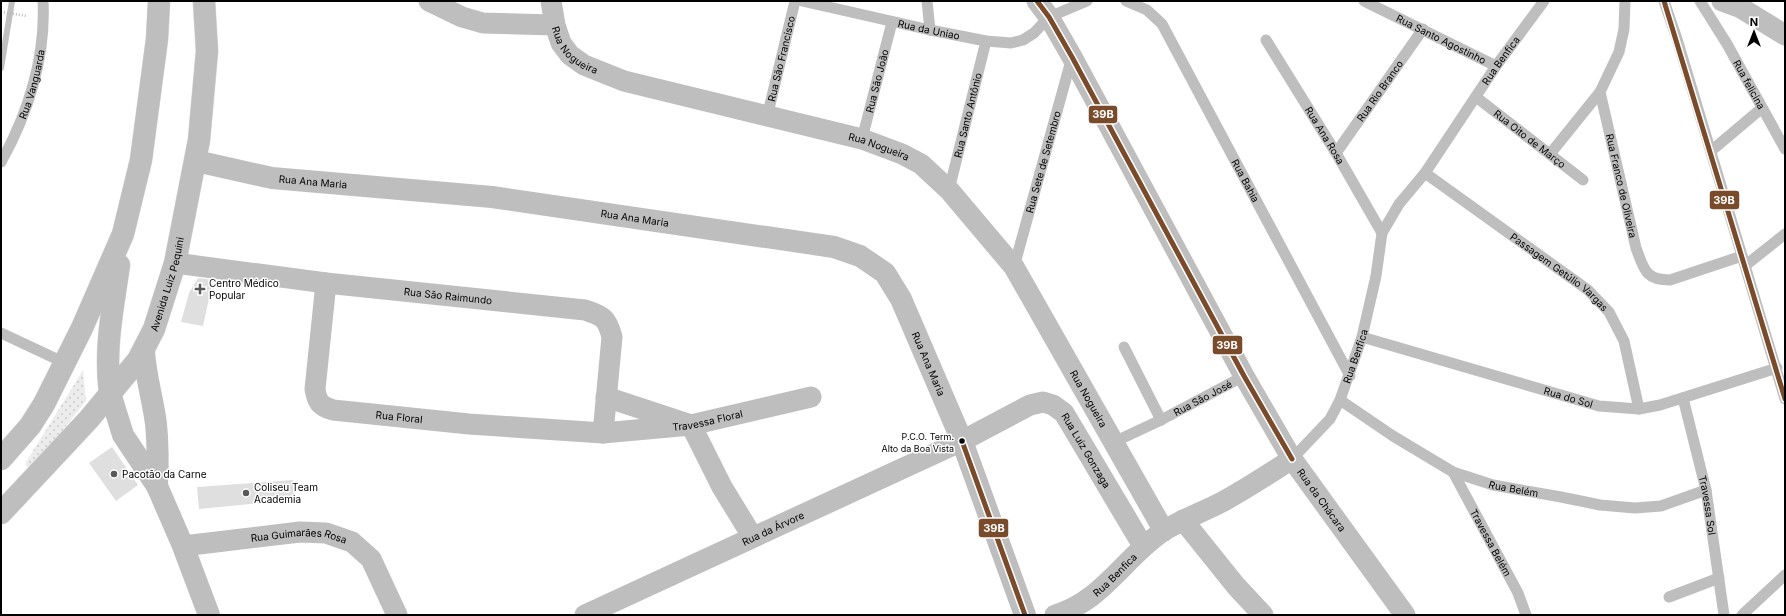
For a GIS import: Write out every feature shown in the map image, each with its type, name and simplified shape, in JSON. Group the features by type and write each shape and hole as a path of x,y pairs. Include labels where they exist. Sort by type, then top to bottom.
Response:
{"street":[{"path":"159,1 157,39 141,160 124,234 108,334 107,373 110,393 123,435 157,486 183,546 209,615"},
{"name":"Avenida Luiz Pequini","path":"1,513 72,439 144,350 154,329 175,263 196,161 203,107 207,51 204,1"},
{"name":"Rua Nogueira","path":"429,1 462,17 483,23 555,25 561,43 570,55 584,65 624,80 767,117 862,139 902,154 921,164 949,190 1014,267 1164,531"},
{"path":"551,1 555,25"},
{"path":"1722,1 1741,8 1785,35"},
{"name":"Rua da Chácara","path":"1043,9 1072,57 1244,376 1292,459 1405,615"},
{"name":"Rua Ana Maria","path":"196,161 272,178 492,197 834,247 860,256 885,273 901,299 962,441 1025,615"},
{"path":"2,457 30,426 65,363 124,234"},
{"name":"Rua São Raimundo","path":"175,263 326,283 585,310 601,315 609,325 612,337 603,433"},
{"name":"Rua Floral","path":"326,283 316,389 317,400 322,407 332,410 470,424 603,433"},
{"path":"144,350 146,370 156,423 158,468 157,486"},
{"path":"606,397 691,425 722,487 752,536"},
{"name":"Travessa Floral","path":"603,433 691,425 811,397"},
{"name":"Rua Luiz Gonzaga","path":"962,441 1030,405 1043,402 1053,405 1064,413 1143,546"},
{"name":"Rua da Árvore","path":"585,615 752,536 962,441"},
{"name":"Rua Benfica","path":"1055,615 1080,604 1100,590 1143,546 1164,531 1251,486 1292,459"},
{"path":"1183,520 1236,586 1263,615"},
{"name":"Rua Guimarães Rosa","path":"183,546 300,532 326,533 339,537 352,542 372,560 397,615"}],"lane":[{"name":"Rua Vanguarda","path":"1,162 21,120 37,67 42,40 43,1"},
{"name":"Rua São Francisco","path":"767,117 795,1"},
{"name":"Rua da Uniao","path":"802,1 846,6 892,22 986,41 1011,43 1023,40 1034,33 1043,9"},
{"path":"927,1 930,30"},
{"path":"1043,9 1087,1"},
{"name":"Rua Bahia","path":"1126,1 1147,10 1162,24 1350,376"},
{"name":"Rua Santo Agostinho","path":"1364,1 1496,66"},
{"name":"Rua Benfica","path":"1292,459 1330,419 1350,376 1362,337 1376,276 1382,233 1399,204 1425,173 1496,66 1544,1"},
{"path":"1550,154 1600,92 1619,52 1624,29 1625,1"},
{"path":"1664,1 1777,368 1782,378 1785,399"},
{"name":"Rua felicina","path":"1700,1 1727,44 1785,149"},
{"name":"Rua São João","path":"862,139 892,22"},
{"name":"Rua Rio Branco","path":"1336,153 1423,29"},
{"name":"Rua Ana Rosa","path":"1266,40 1336,153 1382,233"},
{"name":"Rua Santo Antônio","path":"949,190 986,41"},
{"name":"Rua Sete de Setembro","path":"1014,267 1072,57"},
{"name":"Rua Franco de Oliveira","path":"1600,92 1636,248 1643,268 1650,276 1658,280 1670,280 1744,260"},
{"name":"Rua Oito de Março","path":"1476,96 1583,180"},
{"path":"1711,151 1762,108"},
{"name":"Passagem Getúlio Vargas","path":"1425,173 1588,290 1609,312 1624,341 1638,409"},
{"path":"1744,260 1785,234"},
{"path":"1,333 65,363"},
{"name":"Rua do Sol","path":"1362,337 1599,406 1638,409 1660,405 1777,368"},
{"name":"Rua São José","path":"1124,347 1161,420"},
{"name":"Rua São José","path":"1114,442 1161,420 1244,376"},
{"name":"Travessa Sol","path":"1683,398 1706,490 1724,615"},
{"name":"Rua Belém","path":"1340,400 1393,436 1453,472 1493,485 1561,496 1600,505 1635,508 1661,506 1706,490"},
{"name":"Travessa Belém","path":"1453,472 1518,593 1526,615"},
{"path":"1742,615 1785,575"},
{"path":"1669,597 1719,578"}],"path":[{"path":"2,12 24,15"}],"shaded area":[{"path":"83,370 86,401 31,470 25,464"}],"building":[{"path":"198,278 213,280 203,326 181,322 189,293"},
{"name":"Pacotão da Carne","path":"112,447 138,485 116,501 89,463"},
{"name":"Coliseu Team Academia","path":"293,480 294,500 199,509 197,487"}],"waterway":[{"path":"1,68 12,1"}],"transit line":[{"name":"39B","path":"1037,1 1049,17 1072,57 1244,376 1292,459"},
{"name":"39B","path":"1664,1 1785,399"},
{"name":"39B","path":"962,441 1025,615"}],"place":[{"name":"Centro Médico Popular","path":"200,289"},
{"name":"P.C.O. Term. Alto da Boa Vista","path":"962,441"},
{"name":"Pacotão da Carne","path":"114,474"},
{"name":"Coliseu Team Academia","path":"246,493"}]}
